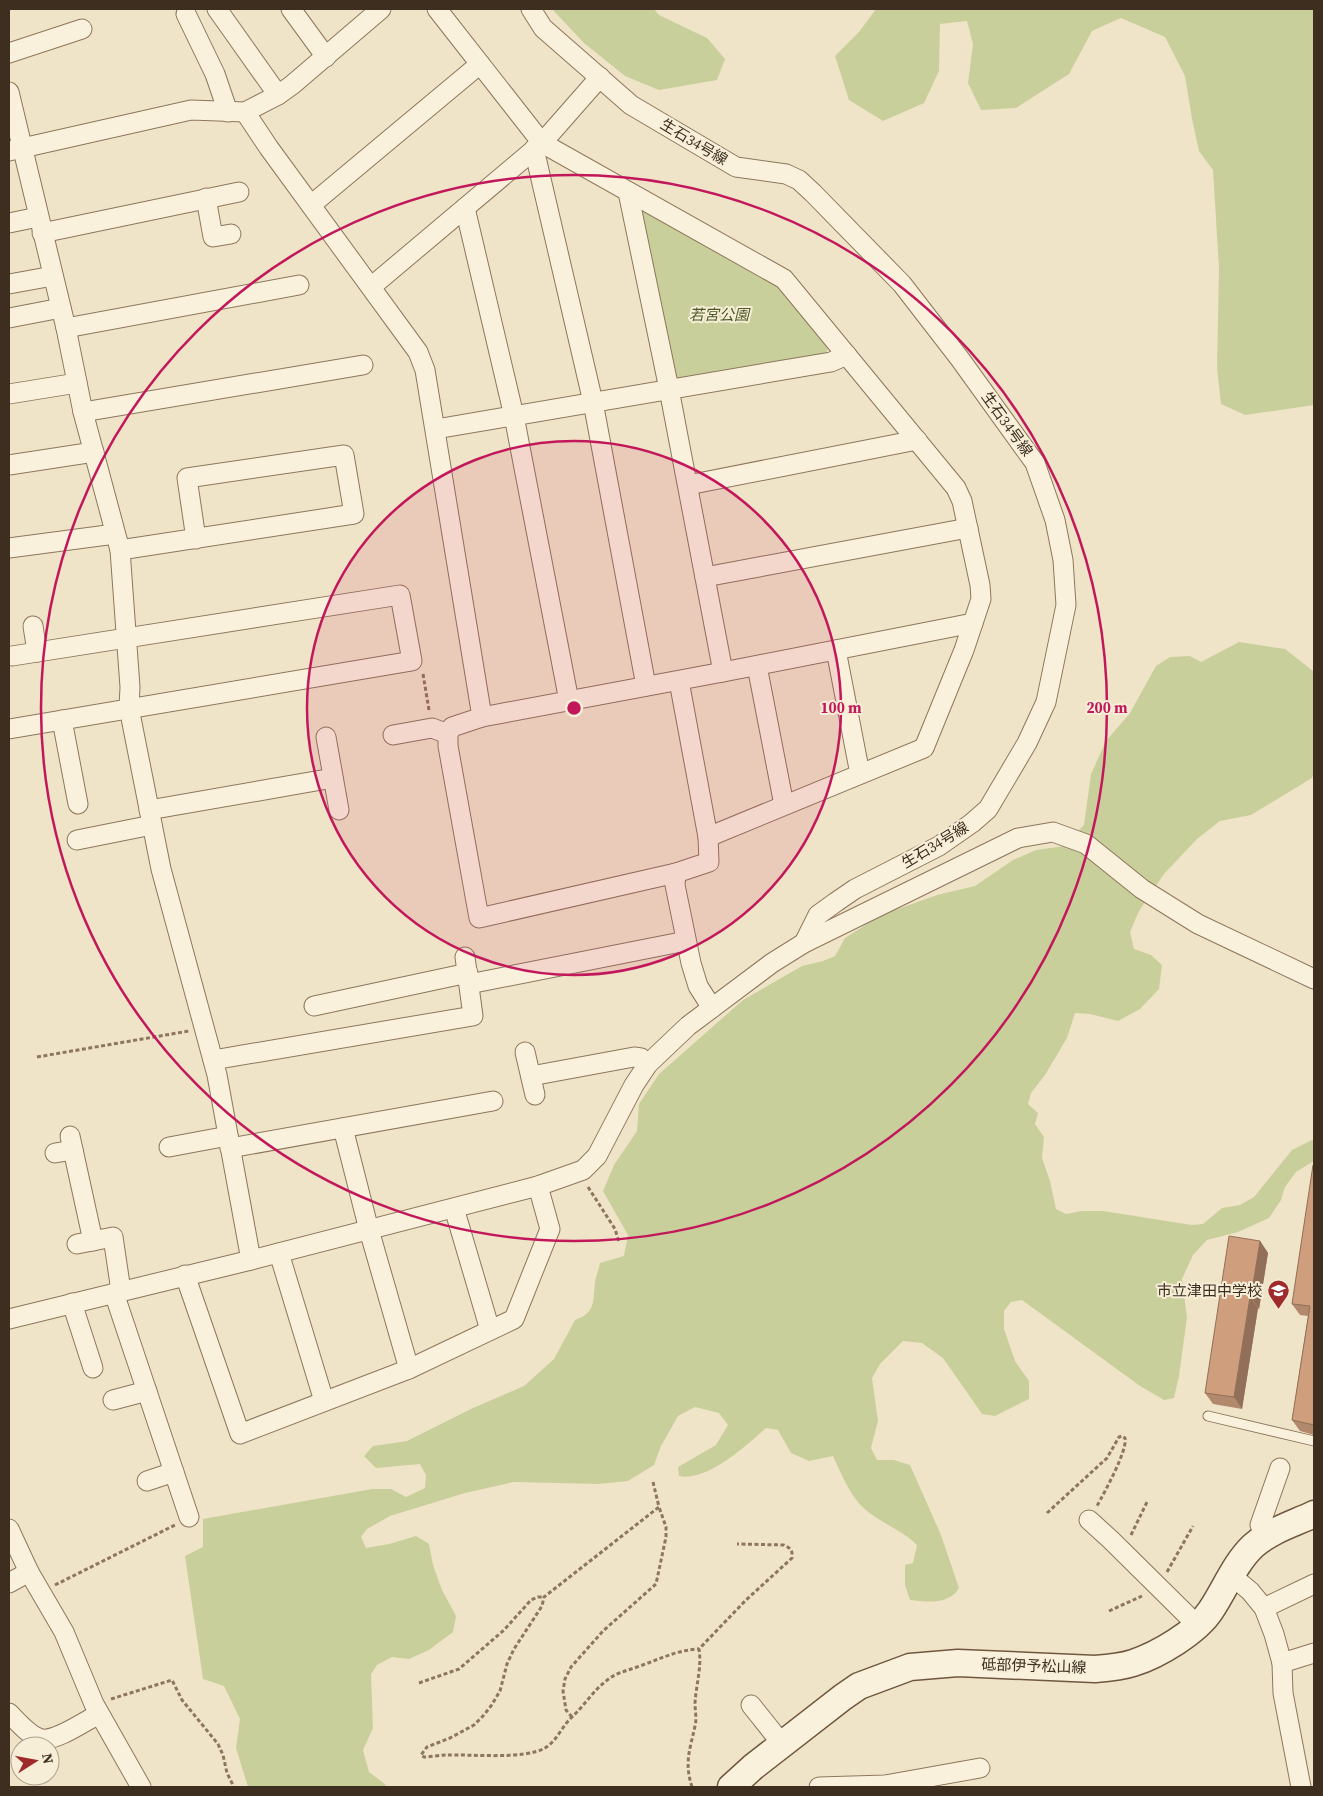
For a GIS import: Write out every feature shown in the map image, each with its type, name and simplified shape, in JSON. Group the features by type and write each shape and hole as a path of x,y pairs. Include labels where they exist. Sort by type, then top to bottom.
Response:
{"main road":[{"name":"砥部伊予松山線","path":"742,1783 782,1744 843,1696 859,1686 910,1667 958,1663 1095,1669 1114,1668 1133,1663 1156,1653 1197,1625 1210,1612 1252,1547 1265,1536 1279,1528 1314,1514"}],"street":[{"path":"217,9 278,95"},
{"path":"291,9 326,57"},
{"path":"15,150 191,110 236,112 278,95 326,57 381,9"},
{"path":"437,9 480,64 538,146 593,402 646,686"},
{"name":"生石34号線","path":"531,9 543,28 631,105 736,167 786,174 799,180 806,186 902,284 960,359 1035,463 1056,520 1063,560 1066,605 1046,702 1027,743 988,809 972,823 939,846 855,889 818,915 804,943"},
{"path":"186,14 236,112 269,148 311,205 418,352 426,370 482,717"},
{"path":"9,53 82,29"},
{"path":"311,205 480,64"},
{"path":"371,287 538,146 600,77"},
{"path":"9,92 15,150 40,225 66,328 83,412 118,542 130,687 129,708 161,869 213,1060 251,1260"},
{"path":"538,146 628,192 784,279 956,488 962,501 981,599 964,650 924,748 708,837"},
{"path":"9,223 40,225 238,192"},
{"path":"628,192 669,389 724,672"},
{"path":"206,198 213,238 231,234"},
{"path":"465,208 514,416 569,701"},
{"path":"9,284 53,276"},
{"path":"66,328 299,285"},
{"path":"9,318 61,308"},
{"path":"436,429 831,362 847,355"},
{"path":"83,412 363,365"},
{"path":"9,394 77,383"},
{"path":"688,485 917,440"},
{"path":"9,465 94,452"},
{"path":"9,548 196,538 354,514 344,455 187,478 196,538"},
{"path":"705,577 968,528"},
{"path":"9,729 412,661 400,595 12,656"},
{"path":"393,735 440,731 482,717 679,681 973,623"},
{"path":"33,626 37,652"},
{"path":"836,650 860,774"},
{"path":"757,666 784,805"},
{"path":"440,731 448,746 479,918 676,873 710,862 708,837 679,681"},
{"path":"62,720 78,804"},
{"path":"326,736 339,810"},
{"path":"77,840 151,818 333,778"},
{"path":"9,1319 454,1208 538,1186 583,1170 597,1156 634,1085 648,1064 688,1026 772,963 804,943 1018,838 1054,832 1086,844 1142,889 1198,924 1314,979"},
{"path":"676,873 675,885 691,963 698,986 712,1008"},
{"path":"314,1006 468,971 686,941"},
{"path":"213,1060 474,1016 468,971"},
{"path":"525,1052 535,1095"},
{"path":"531,1076 634,1057 641,1058 648,1064"},
{"path":"169,1147 229,1142 343,1128 493,1101"},
{"path":"343,1128 369,1230 409,1369"},
{"path":"66,1146 85,1243 113,1236 118,1292 147,1391 189,1517"},
{"path":"186,1275 240,1434 409,1369 514,1319 550,1229 538,1186"},
{"path":"454,1208 490,1330"},
{"path":"279,1253 324,1401"},
{"path":"72,1303 93,1368"},
{"path":"113,1400 147,1391"},
{"path":"1265,1536 1260,1525 1280,1468"},
{"path":"147,1481 174,1472"},
{"path":"1089,1520 1197,1625"},
{"path":"9,1529 29,1572 64,1632 96,1709 141,1787"},
{"path":"9,1583 29,1572"},
{"path":"1232,1576 1250,1591 1264,1608 1274,1634 1282,1663 1283,1693 1301,1787"},
{"path":"1264,1608 1314,1584"},
{"path":"1282,1663 1314,1653"},
{"path":"751,1705 782,1744"},
{"path":"9,1713 30,1732 41,1739 52,1738 96,1709"},
{"path":"819,1787 885,1786 972,1775"}],"lane":[{"path":"1208,1416 1314,1442"}],"path":[{"path":"412,661 421,663 440,731"},
{"path":"36,1057 204,1028"},
{"path":"583,1170 593,1196 615,1229 619,1242"},
{"path":"1047,1513 1107,1458 1119,1437 1122,1436 1125,1438 1125,1445 1109,1484 1089,1520"},
{"path":"572,1717 566,1710 563,1691 565,1679 571,1667 603,1631 656,1584 666,1527 658,1507 653,1482"},
{"path":"1123,1551 1148,1500"},
{"path":"419,1683 459,1669 504,1630 531,1600 544,1597 658,1507"},
{"path":"41,1592 189,1517"},
{"path":"544,1597 542,1606 514,1649 507,1664 500,1691 491,1706 474,1725 427,1748 421,1755 424,1757 445,1754 511,1755 543,1749 552,1743 572,1717 580,1712 590,1697 607,1680 677,1651 699,1649 746,1600 792,1558 790,1548 784,1545 737,1544"},
{"path":"692,1787 688,1770 688,1755 696,1725 695,1701 700,1658 699,1649"},
{"path":"96,1709 172,1680 182,1700 218,1744 223,1755 227,1773 234,1787"}],"green space":[{"path":"552,9 654,9 659,15 707,38 725,59 717,80 659,90 625,76 584,43"},
{"path":"876,9 1314,9 1314,405 1245,415 1221,404 1217,368 1219,268 1213,170 1199,151 1185,76 1165,37 1121,18 1092,31 1069,74 1016,108 981,110 968,83 973,44 967,21 940,24 939,71 924,103 883,121 849,100 835,56 859,32"},
{"name":"若宮公園","path":"646,205 784,287 830,345 824,357 672,382 636,211"},
{"path":"1239,642 1285,649 1313,671 1314,772 1312,778 1251,815 1220,821 1197,839 1164,874 1139,911 1130,932 1134,949 1151,955 1162,965 1159,989 1140,1009 1118,1021 1090,1014 1075,1013 1067,1038 1045,1075 1031,1093 1028,1104 1038,1113 1035,1124 1044,1137 1042,1158 1050,1181 1056,1209 1066,1214 1082,1211 1103,1211 1192,1225 1203,1224 1222,1208 1240,1205 1254,1197 1292,1150 1312,1140 1314,1141 1314,1161 1296,1172 1285,1187 1281,1200 1269,1218 1238,1232 1207,1240 1193,1255 1182,1279 1187,1317 1174,1398 1164,1400 1140,1386 1022,1300 1011,1302 1004,1311 1004,1329 1015,1361 1029,1381 1029,1399 995,1416 982,1414 943,1358 922,1343 903,1341 880,1364 872,1378 878,1421 871,1448 877,1460 894,1460 910,1465 941,1535 959,1588 944,1600 910,1600 905,1585 905,1565 913,1563 917,1545 863,1508 850,1491 833,1456 809,1461 791,1453 778,1430 766,1428 726,1461 702,1474 679,1476 678,1467 716,1445 728,1425 719,1413 695,1407 678,1416 661,1446 654,1465 628,1481 598,1484 514,1482 465,1493 390,1516 367,1529 361,1537 366,1548 416,1536 429,1544 433,1565 442,1590 456,1616 453,1632 429,1650 409,1659 392,1657 377,1665 371,1674 373,1728 363,1750 369,1772 385,1784 386,1787 248,1787 236,1748 240,1719 224,1686 203,1679 185,1556 203,1547 203,1519 372,1489 391,1489 406,1497 425,1488 426,1475 420,1464 376,1468 364,1456 373,1446 407,1441 473,1408 524,1386 554,1359 575,1320 587,1314 590,1310 600,1263 624,1256 628,1235 603,1191 614,1165 637,1131 639,1104 659,1074 743,1000 802,966 835,956 845,938 881,915 937,895 975,886 1013,860 1036,850 1064,846 1084,825 1091,774 1106,741 1130,713 1156,666 1170,657 1190,656 1201,662"}],"building":[{"path":"1313,1165 1314,1425 1292,1420 1310,1306 1292,1304"},
{"path":"1229,1236 1260,1241 1234,1397 1205,1393"}],"place":[{"name":"市立津田中学校","path":"1278,1310"}]}
